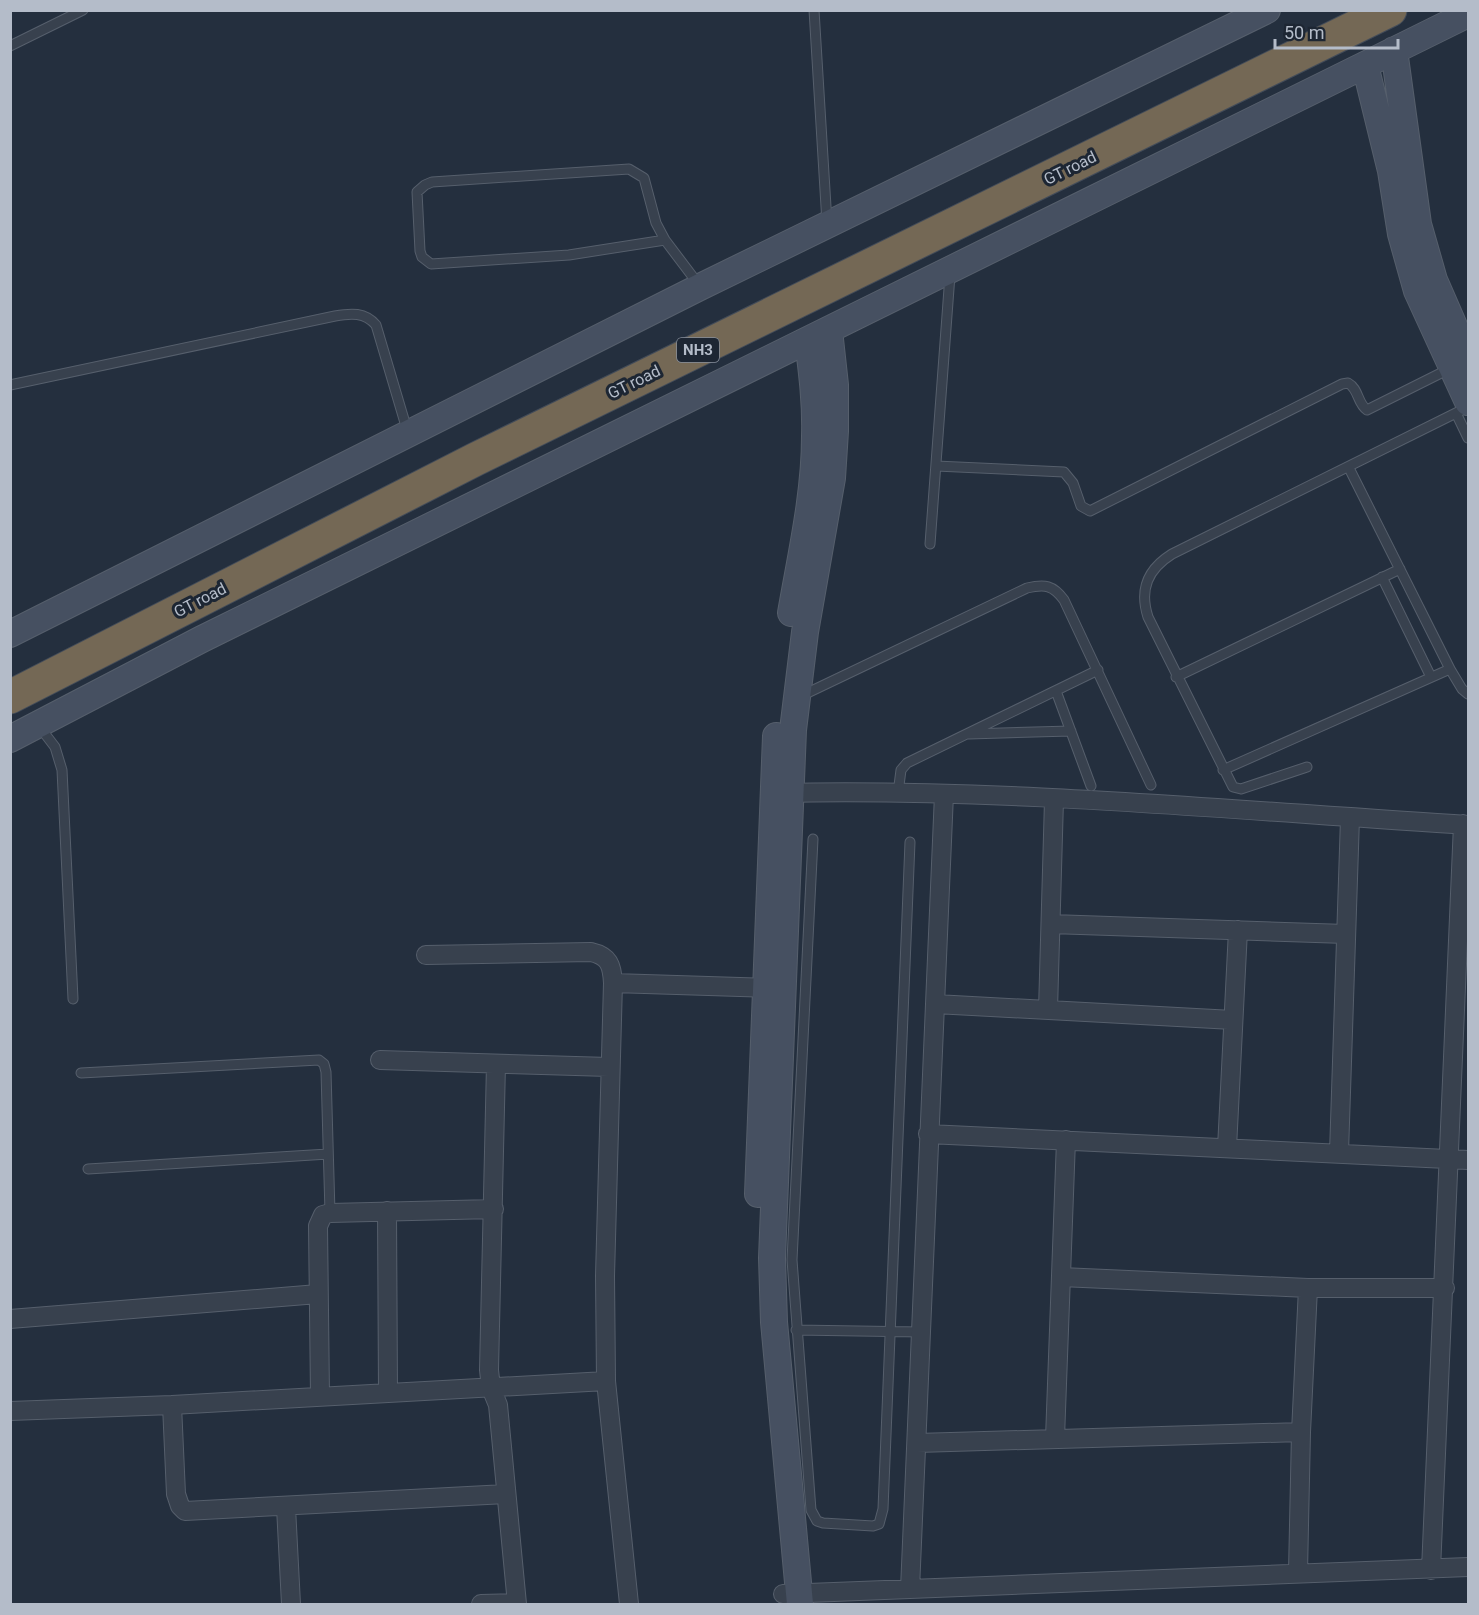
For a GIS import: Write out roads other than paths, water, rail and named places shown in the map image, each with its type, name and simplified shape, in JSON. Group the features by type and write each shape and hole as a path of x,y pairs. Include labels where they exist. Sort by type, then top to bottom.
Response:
{"highway":[{"name":"GT road","path":"10,674 466,442 1340,10"},
{"name":"GT road","path":"10,698 476,459 1390,10"}],"street":[{"path":"10,634 700,287 1267,10"},
{"path":"10,739 212,634 1468,14"},
{"path":"1394,50 1418,224 1460,363 1462,407"},
{"path":"1365,65 1391,171 1401,234 1417,291 1460,363"},
{"path":"782,793 832,478 835,385 819,335"},
{"path":"819,335 814,390 814,459 778,701 782,793 775,988 760,1090 758,1320 791,1599 910,1589 1468,1567"},
{"path":"782,793 944,794 1244,809 1350,818 1466,824 1447,1159 1445,1288 1431,1570"},
{"path":"910,1589 944,794"},
{"path":"1048,1010 1054,800"},
{"path":"1340,1153 1350,818"},
{"path":"1051,924 1346,934"},
{"path":"1227,1148 1238,930"},
{"path":"426,955 591,952 604,955 610,963 613,983 605,1276 606,1381 629,1605"},
{"path":"613,983 775,988"},
{"path":"935,1004 1233,1020"},
{"path":"380,1060 609,1067"},
{"path":"481,1605 517,1604 498,1405 491,1388 489,1370 496,1064"},
{"path":"928,1134 1468,1160"},
{"path":"1055,1438 1066,1140"},
{"path":"320,1395 318,1226 323,1215 494,1209"},
{"path":"387,1211 388,1392"},
{"path":"1061,1277 1308,1288 1445,1288"},
{"path":"1298,1572 1301,1432 1308,1288"},
{"path":"10,1319 318,1294"},
{"path":"12,1405 172,1405 320,1395 606,1381"},
{"path":"172,1405 176,1494 180,1506 185,1511 506,1494"},
{"path":"916,1443 1301,1432"},
{"path":"286,1507 291,1605"}],"lane":[{"path":"10,46 83,10"},
{"path":"814,10 827,225"},
{"path":"665,240 569,255 430,264 422,257 420,251 417,192 424,184 432,182 629,169 644,178 656,223 665,240 700,287"},
{"path":"930,544 950,270"},
{"path":"10,385 335,316 360,315 369,318 376,325 408,433"},
{"path":"936,466 1064,472 1073,483 1081,506 1090,511 1342,384 1348,383 1354,387 1362,406 1367,410 1460,363"},
{"path":"1307,767 1240,789 1233,787 1176,677 1144,606 1145,585 1155,567 1172,554 1349,468 1462,407 1468,406"},
{"path":"1462,407 1468,438"},
{"path":"1349,468 1450,669 1461,689 1468,694"},
{"path":"1176,677 1400,569"},
{"path":"1382,577 1431,677"},
{"path":"796,698 1027,588 1039,585 1056,589 1064,600 1098,670 1151,785"},
{"path":"1223,770 1450,669"},
{"path":"898,793 901,770 907,763 1098,670"},
{"path":"1056,691 1091,786"},
{"path":"38,725 55,747 62,770 73,999"},
{"path":"962,735 1071,730"},
{"path":"813,839 793,1220 796,1330 813,1516 823,1523 873,1526 879,1524 882,1519 883,1509 892,1334 910,842"},
{"path":"81,1073 319,1060 324,1064 326,1072 330,1213"},
{"path":"88,1169 328,1154"},
{"path":"796,1330 892,1334 921,1332"}]}
